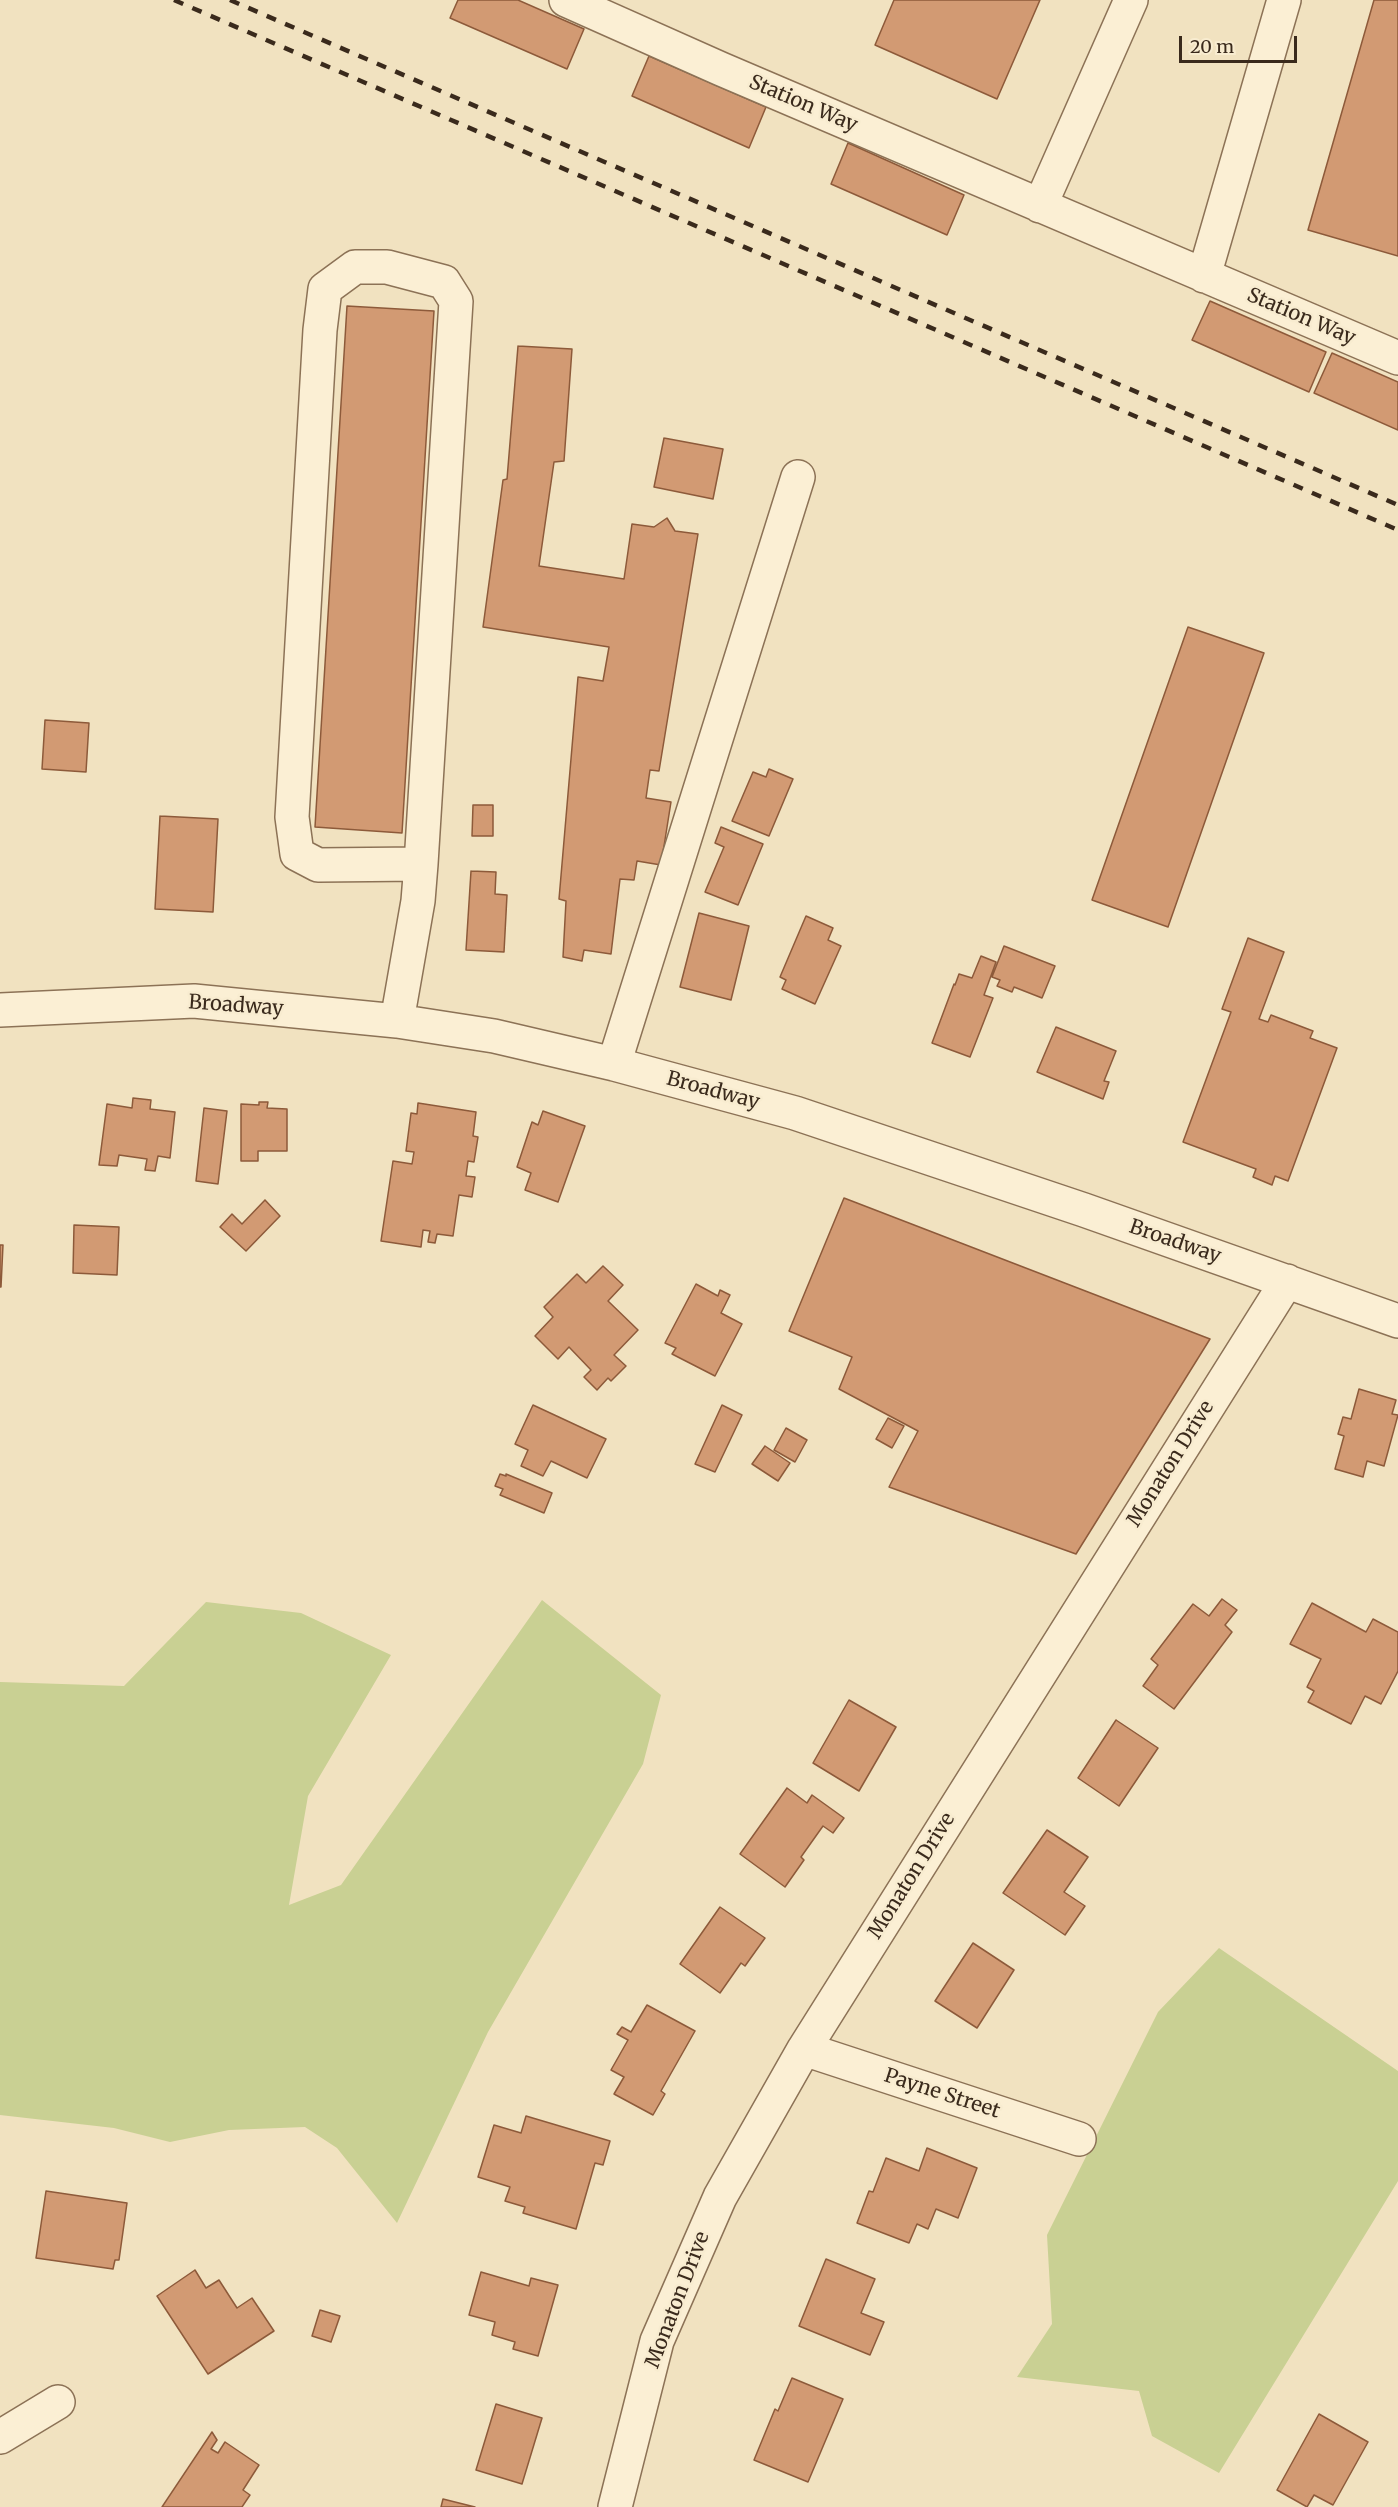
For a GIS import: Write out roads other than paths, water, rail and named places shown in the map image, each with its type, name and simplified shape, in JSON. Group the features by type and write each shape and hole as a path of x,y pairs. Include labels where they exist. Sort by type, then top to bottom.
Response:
{"street":[{"name":"Station Way","path":"566,0 1040,206 1398,358"},
{"path":"1040,206 1131,0"},
{"path":"1204,276 1284,0"},
{"path":"397,1021 418,901 421,864 456,301 444,282 387,267 355,267 326,289 320,330 292,817 297,854 318,865 421,864"},
{"path":"614,1064 798,477"},
{"name":"Broadway","path":"0,1010 194,1001 397,1021 494,1036 614,1064 795,1113 1287,1281 1398,1322"},
{"name":"Monaton Drive","path":"615,2507 657,2341 720,2197 804,2049 1287,1281"},
{"name":"Payne Street","path":"804,2049 1079,2139"},
{"path":"0,2437 58,2402"}],"railway":[{"path":"174,0 1398,530"},
{"path":"230,0 1398,505"}]}
